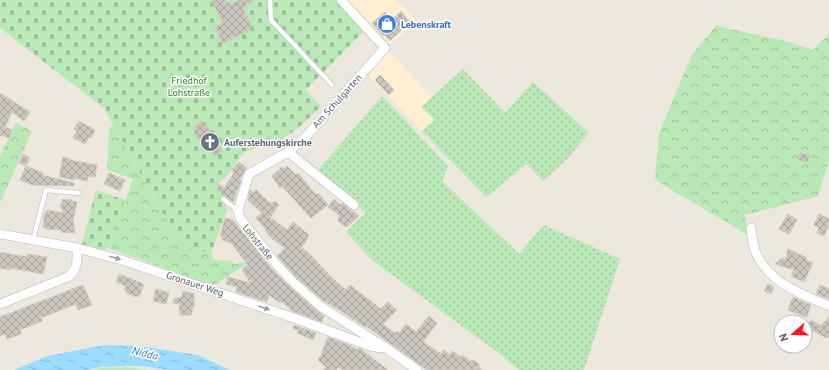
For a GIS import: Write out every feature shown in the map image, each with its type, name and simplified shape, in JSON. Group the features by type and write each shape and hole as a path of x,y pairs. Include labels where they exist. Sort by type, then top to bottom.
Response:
{"street":[{"name":"Am Schulgarten","path":"288,152 301,142 385,48 341,0"},
{"path":"238,211 249,174 288,152 354,206"},
{"name":"Lohstraße","path":"238,211 242,223 276,264 300,289 320,306 386,348 417,370"},
{"path":"750,228 757,254 774,277 795,291 829,306"},
{"name":"Gronauer Weg","path":"0,234 77,248 122,260 291,317 370,346 386,348"},
{"path":"0,304 70,276 76,267 77,248"}],"lane":[{"path":"270,0 271,20 332,84"},
{"path":"33,240 46,190 79,193"},
{"path":"223,199 238,211"}],"shaded area":[{"path":"347,0 396,0 418,22 390,43"},
{"path":"388,50 432,97 422,107 435,120 422,131 369,76"}],"green space":[{"name":"Friedhof Lohstraße","path":"0,0 337,0 364,31 306,90 321,107 297,129 282,139 243,153 227,176 218,183 227,210 211,253 187,245 173,231 104,108 0,28"},
{"path":"717,25 782,40 813,50 829,34 829,161 818,196 745,215 748,235 655,180 659,134 692,54"},
{"path":"463,69 505,113 533,82 589,133 566,160 543,181 527,164 486,197 422,131 435,120 421,107"},
{"path":"382,96 448,166 442,181 519,254 544,225 620,259 584,370 519,370 504,357 372,260 346,232 366,213 318,170"},
{"path":"16,123 32,131 0,203 0,156"},
{"path":"113,125 173,231 187,245 211,253 214,259 221,261 230,260 235,264 251,261 213,286 108,248 133,179 107,170 109,129"},
{"path":"96,190 125,200 108,248 104,250 82,244"},
{"path":"127,367 149,370 92,370 100,368"}],"water":[{"name":"Nidda","path":"104,345 139,346 197,355 230,370 167,370 141,366 126,366 100,367 86,370 14,370 47,356"}],"building":[{"path":"211,0 225,0 228,6 240,0 255,0 242,7 252,28 223,43 215,27 223,23"},
{"path":"401,11 410,22 390,41 385,35 383,36 372,23 385,12 392,20"},
{"path":"380,75 394,90 389,95 375,80"},
{"path":"0,93 30,112 24,121 12,112 5,127 12,130 9,138 0,136"},
{"path":"79,121 95,130 91,138 89,137 85,144 73,138 77,131 74,129"},
{"name":"Auferstehungskirche","path":"202,121 220,144 218,145 222,151 215,156 211,151 209,152 194,132 195,127"},
{"path":"800,153 810,155 808,162 798,160"},
{"path":"23,154 30,158 26,166 19,163"},
{"path":"63,157 71,159 70,160 97,165 95,177 88,176 87,181 59,177"},
{"path":"239,162 247,168 239,180 241,181 233,202 222,195 218,183 224,188 234,173 232,170"},
{"path":"26,166 43,173 42,175 74,183 74,186 32,185 20,180"},
{"path":"287,166 296,175 298,173 316,195 318,193 328,205 311,218 282,186 280,188 272,176 282,167 284,169"},
{"path":"109,173 125,180 120,191 104,184"},
{"path":"250,190 254,193 256,190 271,204 274,201 279,205 270,217 287,230 293,222 309,235 301,248 309,253 331,277 346,290 350,285 381,309 388,302 397,310 383,324 395,333 397,331 399,333 406,324 416,332 429,316 437,323 423,342 441,354 444,350 450,355 452,351 461,357 462,355 472,362 473,360 480,365 478,367 482,370 427,370 366,326 365,327 324,301 297,278 277,256 285,248 270,237 265,228 256,218 262,213 248,200"},
{"path":"62,199 70,199 71,201 77,202 73,221 75,233 67,233 62,232 61,230 46,229 43,227 43,218 47,210 64,213 60,205 62,203"},
{"path":"334,199 359,216 346,227 338,221 339,215 328,207"},
{"path":"788,214 797,220 789,234 779,229"},
{"path":"819,214 829,219 829,225 824,236 817,233 819,227 814,225"},
{"path":"225,218 233,220 271,268 289,286 324,316 322,322 292,311 281,301 280,303 269,295 267,302 236,292 237,287 226,284 228,277 251,283 242,270 248,265 231,243 222,240 223,237 220,236"},
{"path":"788,249 807,258 806,260 813,263 804,282 791,276 794,270 775,264 782,258 786,259"},
{"path":"0,252 26,257 27,254 47,257 43,274 11,268 10,270 0,268"},
{"path":"119,274 144,284 139,297 126,293 127,291 124,290 126,286 116,282"},
{"path":"768,284 774,287 771,294 764,291"},
{"path":"83,285 92,305 78,310 76,304 41,318 42,321 20,330 21,334 7,339 5,334 0,336 0,317"},
{"path":"820,285 829,289 829,299 816,294"},
{"path":"156,289 169,293 166,304 153,301"},
{"path":"183,291 194,294 194,306 191,315 180,315 179,304 173,303 174,298 182,297"},
{"path":"793,297 811,305 808,314 799,314 788,310"},
{"path":"829,317 829,338 826,338 813,330 813,321 821,326"},
{"path":"294,325 316,333 313,340 297,333 299,331 293,328"},
{"path":"328,337 358,350 359,348 361,349 388,370 343,370 338,367 336,370 323,370 326,367 318,360 323,352"}],"place":[{"name":"Lebenskraft","path":"387,24"},
{"name":"Auferstehungskirche","path":"210,142"}]}
